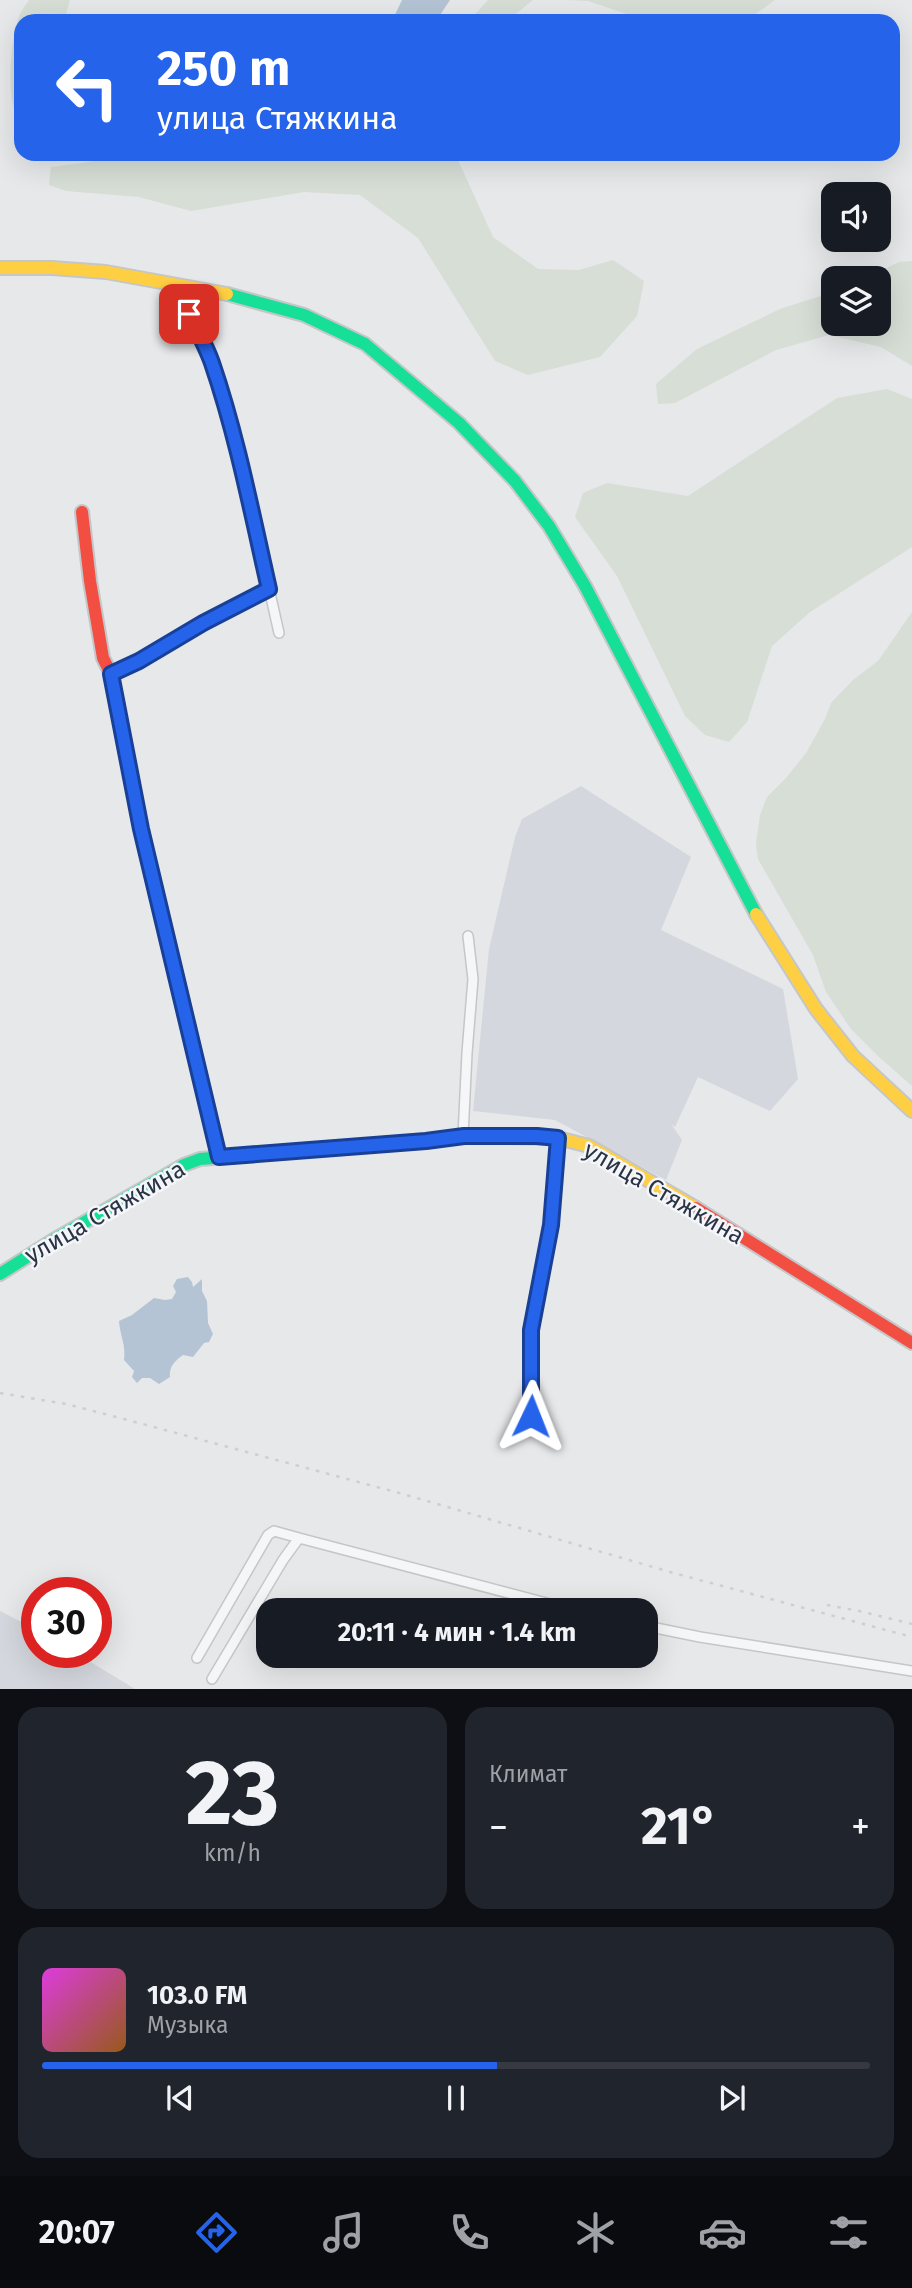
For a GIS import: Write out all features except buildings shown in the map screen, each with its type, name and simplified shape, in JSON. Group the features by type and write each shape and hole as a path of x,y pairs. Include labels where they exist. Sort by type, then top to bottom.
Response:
{"street":[{"path":"0,268 106,272 236,296 304,315 365,344 459,423 515,481 549,526 586,586 758,917 816,1009 853,1056 912,1111"},
{"path":"187,288 189,314 211,361 245,481 279,633"},
{"path":"82,512 103,658 111,674 141,829 219,1157"},
{"path":"111,674 269,589"},
{"path":"464,1136 464,1094 473,979 468,936"},
{"name":"улица Стяжкина","path":"0,1274 184,1165 200,1159 464,1136 537,1136 589,1146 718,1221 912,1343"},
{"path":"529,1419 531,1330 551,1225 558,1138"},
{"path":"197,1658 268,1535 274,1531 527,1598"},
{"path":"212,1679 299,1538"},
{"path":"658,1628 912,1671"}],"shaded area":[{"path":"29,0 70,0 66,14 20,14"},
{"path":"488,0 533,0 516,14 475,14"},
{"path":"567,0 775,0 756,14 626,14 588,1"},
{"path":"14,37 14,106 10,72"},
{"path":"96,161 458,161 493,237 538,269 579,270 613,260 644,281 637,316 600,357 528,375 495,361 418,238 360,195 304,192 191,211 139,197 66,191 49,185 51,167"},
{"path":"912,261 912,366 881,347 833,336 891,336 891,266"},
{"path":"821,296 821,336 825,336 776,350 675,403 658,404 656,384 697,349 780,309"},
{"path":"887,389 912,399 912,547 810,612 772,646 747,722 729,742 705,735 685,716 617,576 575,517 583,493 607,483 688,496 837,398"},
{"path":"912,612 912,1086 851,1029 826,992 813,955 758,859 756,844 760,815 767,797 806,753 831,703 853,680 878,661"},
{"path":"581,786 691,857 661,930 783,989 798,1079 770,1111 698,1077 675,1127 671,1124 682,1140 666,1180 555,1120 473,1111 489,949 515,837 522,819"},
{"path":"0,1611 21,1622 21,1668 100,1668 135,1689 0,1689"}],"water":[{"path":"402,0 450,0 441,14 395,14"},
{"path":"188,1277 193,1287 202,1279 208,1323 213,1334 209,1342 204,1343 193,1357 183,1355 175,1362 170,1370 170,1377 159,1384 150,1378 142,1378 137,1383 132,1377 134,1371 124,1360 119,1321 132,1315 154,1298 172,1299 176,1292 173,1286 177,1279"}],"railway":[{"path":"0,1393 66,1404 124,1419 403,1494 670,1572 912,1637"},
{"path":"827,1605 912,1624"}],"traffic: fast":[{"path":"227,294 304,315 365,344 459,423 515,481 549,526 585,586 756,914"},
{"path":"141,828 220,1157"},
{"path":"0,1274 184,1165 200,1159 421,1141"}],"traffic: slow":[{"path":"0,268 106,272 227,294"},
{"path":"756,914 816,1009 853,1056 912,1111"},
{"path":"421,1141 463,1136 558,1138 589,1146 696,1208"}],"traffic: jam":[{"path":"82,512 103,658 111,674 141,828"},
{"path":"696,1208 912,1343"}],"route":[{"path":"189,314 217,380 245,481 269,589 111,674 141,829 219,1157 464,1136 558,1138 551,1225 531,1330 531,1416"}]}
